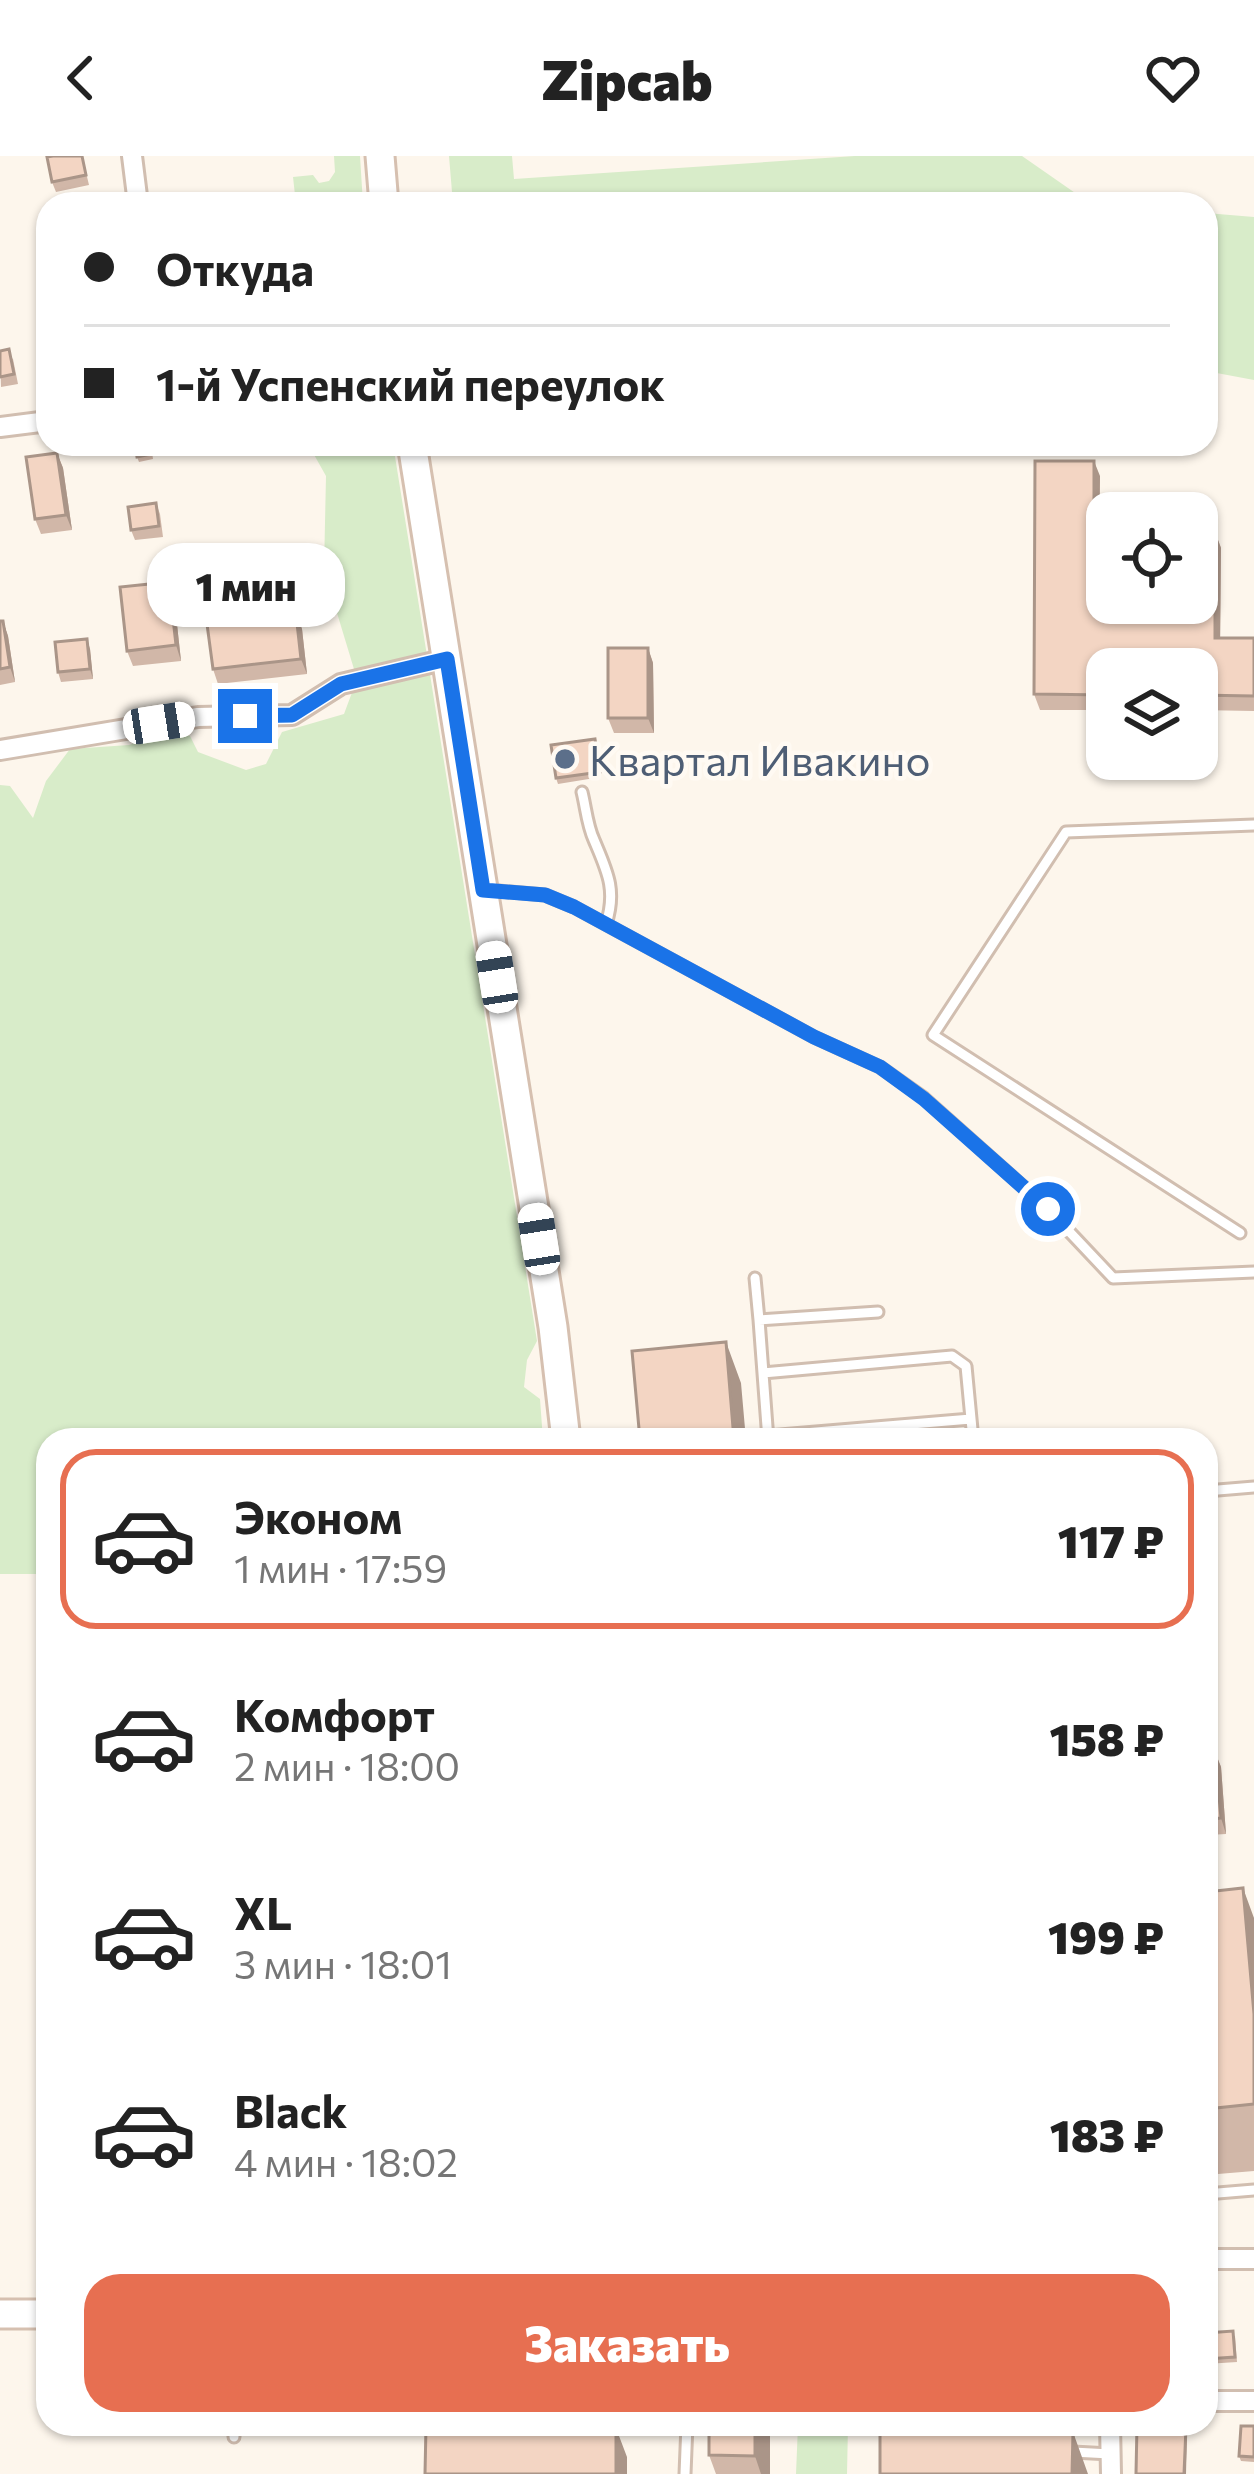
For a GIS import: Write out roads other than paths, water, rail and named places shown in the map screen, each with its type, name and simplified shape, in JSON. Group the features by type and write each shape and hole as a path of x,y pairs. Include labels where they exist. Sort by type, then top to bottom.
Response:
{"main road":[{"path":"380,156 383,192"},
{"path":"414,456 553,1327 565,1428"},
{"path":"0,2314 36,2314"}],"street":[{"path":"132,156 136,192"},
{"path":"0,427 36,422"},
{"path":"0,750 198,717 292,715 341,684 447,659"},
{"path":"1218,2259 1254,2259"},
{"path":"1218,2401 1254,2401"}],"lane":[{"path":"582,792 590,830 607,863 614,899 606,924"},
{"path":"1240,1233 933,1035 1066,832 1254,825"},
{"path":"483,890 545,895 880,1067 924,1099 1048,1209 1112,1277 1254,1272"},
{"path":"755,1278 767,1428"},
{"path":"758,1321 878,1312"},
{"path":"763,1373 952,1356 966,1366 972,1428"},
{"path":"875,1428 971,1419"},
{"path":"1218,1490 1254,1486"},
{"path":"1218,2193 1254,2190"},
{"path":"685,2474 686,2436"},
{"path":"1066,2451 1111,2464"}],"place":[{"name":"Квартал Ивакино","path":"565,759"}]}
